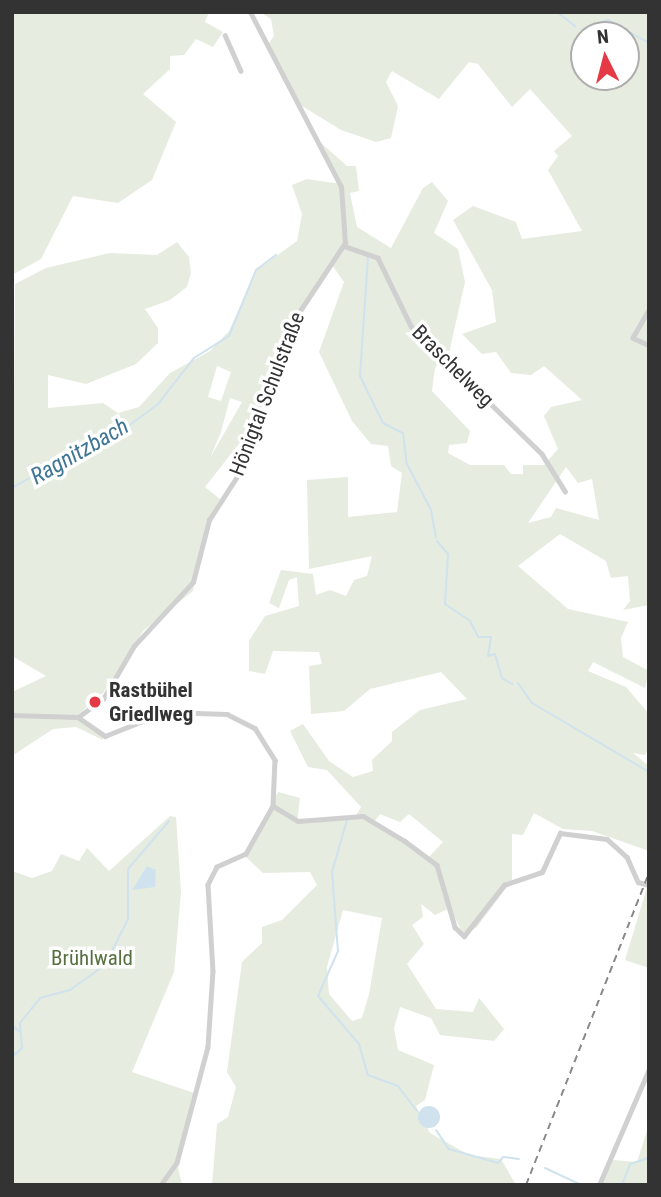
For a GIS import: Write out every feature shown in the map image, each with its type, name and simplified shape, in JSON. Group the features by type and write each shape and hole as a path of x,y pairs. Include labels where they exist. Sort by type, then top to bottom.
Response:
{"street":[{"path":"250,12 341,187 344,246"},
{"path":"225,34 241,71"},
{"name":"Braschelweg","path":"344,246 378,258 411,326 542,454 565,491"},
{"name":"Hönigtal Schulstraße","path":"78,717 103,699 138,641 193,582 209,520 238,475 286,332 344,246"},
{"path":"649,310 633,338 649,345"},
{"path":"12,715 78,717 105,736 165,712 213,710 239,718 273,752 273,806 246,854 211,875 208,1047 177,1163 161,1185"},
{"path":"273,806 298,821 363,816 405,841 437,865 455,927 464,936 504,885 542,872 560,833 607,839 627,857 638,882 649,886"},
{"path":"599,1185 649,1069"}],"green space":[{"path":"12,12 209,12 205,22 223,32 213,47 196,39 184,55 170,56 170,69 143,94 176,122 152,180 118,203 73,196 41,259 12,275"},
{"path":"260,12 649,12 649,605 623,610 630,601 628,576 611,578 606,561 560,534 518,566 568,609 628,622 621,638 623,657 649,671 645,688 593,662 588,671 626,687 649,714 649,747 645,755 633,753 649,766 649,851 592,831 563,829 534,813 523,835 512,834 512,880 477,927 464,936 450,908 435,915 421,904 423,917 412,925 424,944 407,964 436,1009 473,1012 479,998 504,1029 494,1041 440,1035 431,1018 400,1007 394,1028 398,1050 434,1065 425,1100 416,1106 430,1133 469,1155 501,1159 516,1185 212,1185 217,1124 228,1117 236,1087 227,1072 242,962 262,943 262,927 282,920 317,885 310,872 263,873 246,857 278,792 300,798 297,823 355,817 361,807 327,770 308,767 290,731 303,724 329,761 353,777 373,771 372,760 392,741 392,732 420,710 467,699 441,672 370,689 344,711 311,714 309,666 322,664 319,652 273,651 265,674 249,671 249,641 265,616 299,606 297,577 289,580 279,608 269,603 281,570 313,574 316,595 330,590 346,596 354,580 367,576 372,556 309,569 307,480 348,477 348,517 397,512 402,473 391,466 388,446 371,444 352,421 319,352 344,282 332,265 293,319 252,427 205,487 220,499 207,520 193,591 144,630 103,693 74,718 103,733 103,740 76,727 53,729 12,756 12,692 46,676 12,656 15,284 46,268 110,253 157,255 177,242 189,257 191,273 187,287 170,300 145,309 158,328 158,343 136,364 86,384 48,375 48,408 103,403 118,413 139,407 170,373 210,351 229,331 257,270 297,241 302,214 292,185 307,179 341,184 321,143 347,166 356,166 359,191 350,193 357,227 391,248 423,188 432,182 448,201 434,233 458,249 465,282 449,353 435,368 432,391 470,431 467,443 449,445 448,453 470,465 504,465 511,474 523,474 523,465 544,465 558,449 544,416 551,407 582,400 544,366 531,375 511,373 496,352 482,354 462,334 496,322 492,290 453,220 473,206 516,222 522,239 582,231 548,170 558,156 554,151 572,136 530,89 512,107 478,64 469,62 439,99 392,71 386,82 398,106 391,138 376,142 341,130 302,106 267,46 274,36 271,19","holes":["217,366 231,372 221,401 208,397","230,398 242,402 210,458 221,432","566,467 578,483 592,479 599,520 556,508 551,517 528,523","380,814 400,822 409,814 443,842 428,858 374,822","343,910 382,918 369,994 362,1018 352,1021 329,994 327,967"]},
{"name":"Brühlwald","path":"170,816 176,817 181,892 174,972 132,1072 194,1093 177,1163 182,1185 12,1185 12,871 32,878 52,871 61,854 79,861 87,848 109,871"},
{"path":"649,881 649,968 625,960"},
{"path":"649,1124 649,1185 602,1185 613,1160 637,1162"}],"water":[{"path":"147,866 156,870 155,887 132,890"},
{"path":"425,1106 433,1106 440,1113 440,1121 433,1128 425,1128 418,1121 418,1113"}],"waterway":[{"path":"557,12 570,22"},
{"path":"605,21 610,21"},
{"path":"640,38 649,43"},
{"name":"Ragnitzbach","path":"12,488 88,445 107,442 158,404 194,358 229,336 256,270 276,255"},
{"path":"368,256 360,376 383,423 403,433 407,464 431,510 436,538"},
{"path":"437,541 448,554 445,604 470,621 478,637 491,637 488,656 495,654 502,678 512,684"},
{"path":"518,683 532,703 649,772"},
{"path":"347,820 332,872 338,951 318,996 359,1044 368,1075 398,1086 417,1111"},
{"path":"12,1057 22,1048 20,1023 40,998 70,990 105,965 128,919 128,869 169,821"},
{"path":"12,1025 19,1031"},
{"path":"649,1080 649,1090"},
{"path":"436,1130 449,1149 498,1163 503,1157 519,1159"},
{"path":"649,1143 649,1155"},
{"path":"622,1185 630,1164 649,1158"},
{"path":"545,1168 581,1185"}],"railway":[{"path":"526,1185 649,872"}],"place":[{"name":"Rastbühel Griedlweg","path":"95,702"}]}
